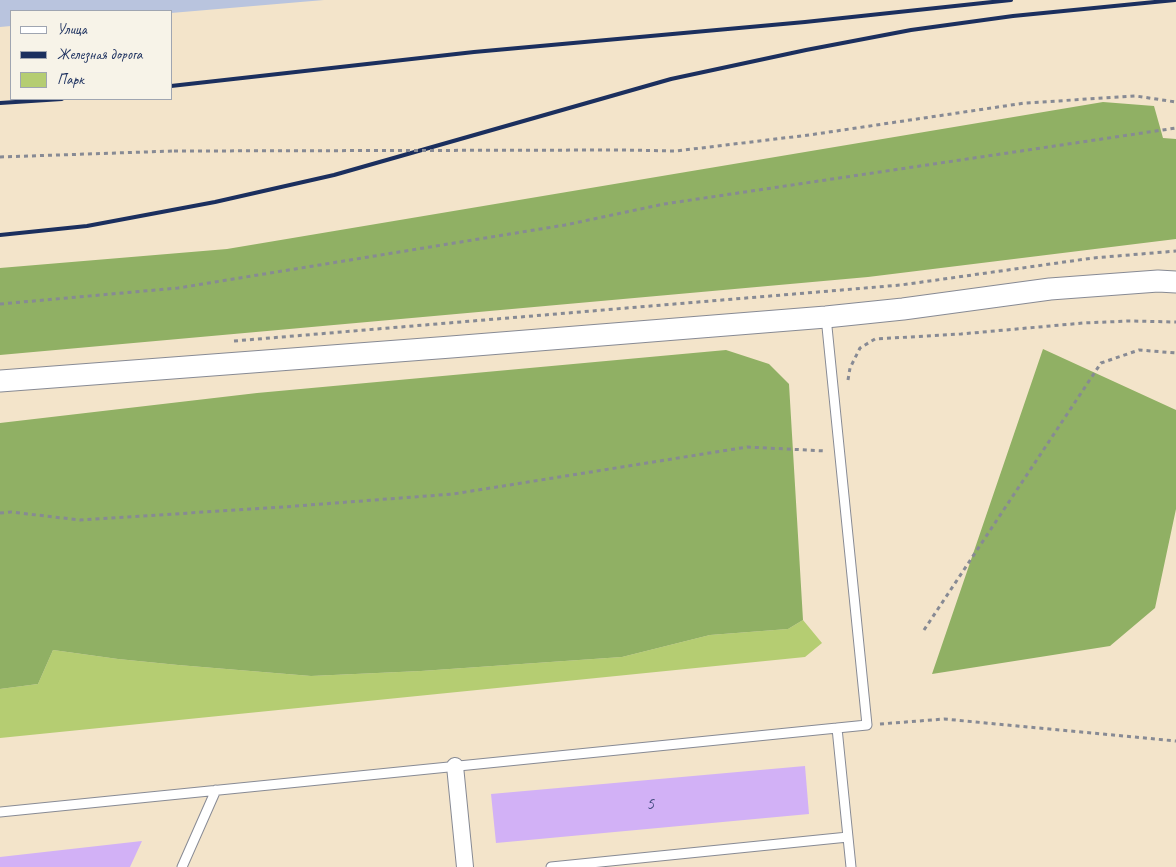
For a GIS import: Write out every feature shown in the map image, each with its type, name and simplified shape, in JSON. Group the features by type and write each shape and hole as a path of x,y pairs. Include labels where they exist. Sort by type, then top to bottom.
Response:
{"street":[{"path":"0,381 461,347 826,317 903,309 1050,289 1158,281 1176,282"},
{"path":"455,766 465,867"}],"lane":[{"path":"0,812 867,725 826,317"},
{"path":"838,728 851,867"},
{"path":"182,867 216,790"},
{"path":"551,867 848,837"}],"path":[{"path":"0,157 174,151 676,151 809,135 1025,103 1136,96 1176,102"},
{"path":"0,304 178,288 565,225 664,204 1176,128"},
{"path":"228,341 900,284 1093,258 1176,252"},
{"path":"848,385 850,368 860,348 875,339 961,334 1083,323 1129,321 1176,322"},
{"path":"924,630 1100,364 1139,350 1176,353"},
{"path":"0,513 11,512 80,520 302,506 453,494 747,448 832,451"},
{"path":"867,725 944,719 1176,741"}],"shaded area":[{"path":"0,0 324,0 172,13 172,10 10,10 10,26 0,27"}],"green space":[{"path":"1103,102 1154,106 1163,138 1176,139 1176,239 868,277 0,355 0,268 227,249"},
{"path":"1043,349 1176,410 1176,509 1155,608 1110,646 932,674"},
{"path":"726,350 769,364 789,384 803,620 788,629 710,635 622,657 421,671 311,676 118,659 53,650 38,684 0,689 0,423 257,393"},
{"path":"803,620 822,643 805,657 0,738 0,689 38,684 53,650 118,659 311,676 421,671 622,657 710,635 788,629"}],"building":[{"path":"805,766 809,814 496,843 491,794"},
{"path":"142,841 130,867 0,867 0,857"}],"railway":[{"path":"172,86 474,52 805,22 1011,0"},
{"path":"0,235 87,226 215,202 334,175 671,79 806,50 911,30 1013,16 1175,0"},
{"path":"0,103 46,100"}]}
